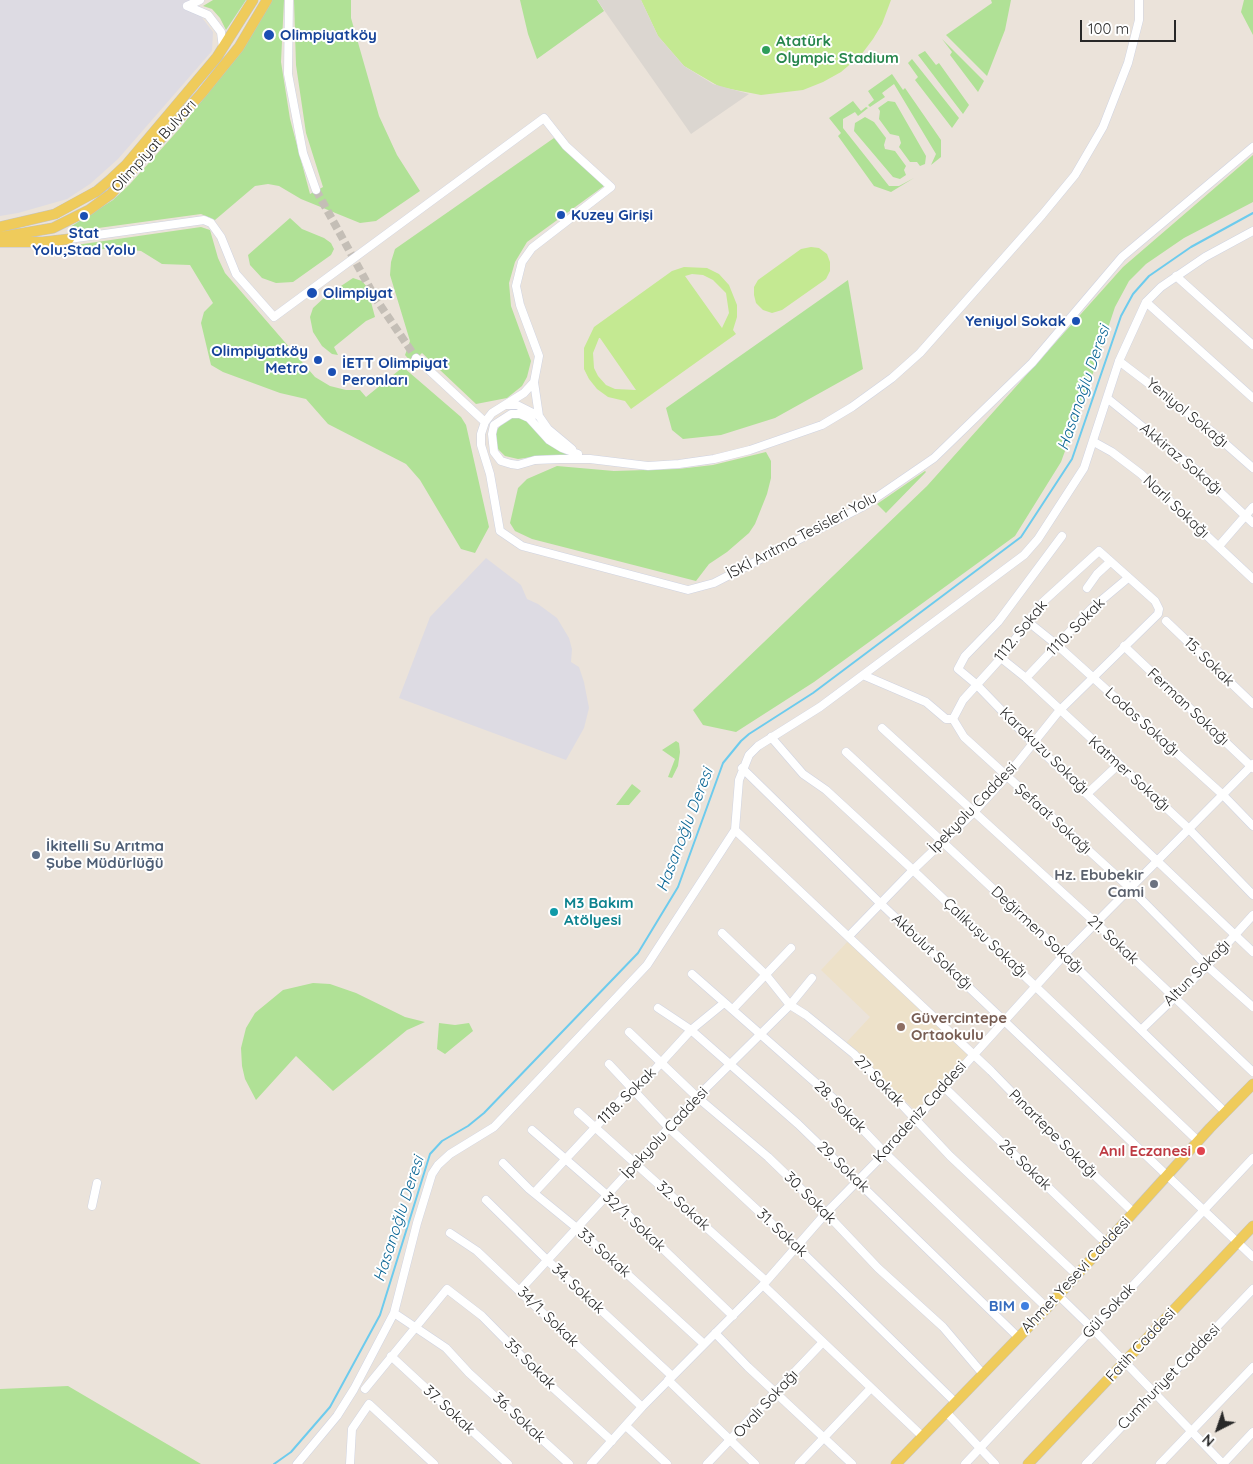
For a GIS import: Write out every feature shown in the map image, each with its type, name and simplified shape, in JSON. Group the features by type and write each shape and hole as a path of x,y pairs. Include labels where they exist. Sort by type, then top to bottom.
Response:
{"main road":[{"name":"Olimpiyat Bulvarı","path":"0,227 54,214 97,191 126,165 223,49 253,0"},
{"name":"Olimpiyat Bulvarı","path":"0,237 53,228 89,210 111,194 129,176 237,50 267,0"},
{"path":"62,223 60,229 68,239"},
{"path":"15,224 68,239"},
{"path":"0,242 43,242 68,239"},
{"name":"Ahmet Yesevi Caddesi","path":"896,1464 1047,1308 1198,1141 1253,1084"},
{"name":"Fatih Caddesi","path":"1028,1464 1253,1226"}],"street":[{"path":"200,0 187,6 208,15 221,32 223,49"},
{"path":"289,0 288,74 303,153 316,190"},
{"path":"488,467 501,461 518,465 535,460 590,459 648,466 714,460 750,450 822,425 852,407 901,371 1036,223 1075,175 1109,116 1128,63 1139,20 1139,0"},
{"path":"68,239 204,220 211,223 221,237 236,274 274,317 544,118 571,151 612,187 532,248 522,262 516,286 520,305 538,356 534,382 539,416 548,429 578,454"},
{"name":"İSKİ Arıtma Tesisleri Yolu","path":"485,422 481,434 481,446 488,467 500,531 522,546 688,590 714,583 864,506 934,458 1038,356 1122,258 1253,147"},
{"path":"297,1464 337,1416 354,1389 394,1313 402,1275 417,1222 432,1174 438,1164 450,1154 494,1127 647,965 735,830 739,780 742,768 749,755 771,737 820,706 863,675 1024,555 1074,486 1084,468 1119,361 1146,302 1161,287 1205,256 1251,235"},
{"path":"1176,276 1253,345"},
{"path":"1146,302 1253,398"},
{"path":"416,358 485,422 492,413 508,405 524,393 534,382"},
{"name":"Yeniyol Sokağı","path":"1119,361 1211,431 1253,468"},
{"name":"Akkiraz Sokağı","path":"1107,398 1201,474 1253,522"},
{"path":"508,405 517,405 539,416"},
{"path":"501,461 494,452 492,434 494,425 511,414 529,418 549,440 562,448 590,459"},
{"name":"Narlı Sokağı","path":"1094,442 1112,452 1141,474 1253,579"},
{"path":"1219,546 1253,507"},
{"name":"Karakuzu Sokağı","path":"1062,536 998,622 965,656 958,669 976,684 1032,742 1158,859 1234,936 1253,952"},
{"name":"1112. Sokak","path":"953,720 956,712 976,684 1001,658 1044,601 1099,551 1110,562"},
{"path":"1087,588 1096,574 1110,562 1128,578"},
{"name":"İpekyolu Caddesi","path":"849,936 942,841 974,812 1006,777 1032,742 1059,711 1158,614 1159,609 1155,601 1128,578"},
{"name":"1110. Sokak","path":"1026,678 1091,608 1128,578"},
{"name":"Lodos Sokağı","path":"1028,621 1057,644 1222,794 1253,826"},
{"name":"15. Sokak","path":"1166,621 1253,704"},
{"name":"Ferman Sokağı","path":"1124,646 1252,766"},
{"name":"Katmer Sokağı","path":"1001,658 1026,678 1059,711 1188,828 1253,895"},
{"name":"Şefaat Sokağı","path":"863,675 926,702 946,719 953,720 964,737 1130,888 1207,966 1253,1007"},
{"name":"21. Sokak","path":"882,728 1096,923 1253,1072"},
{"name":"Çalıkuşu Sokağı","path":"771,737 803,774 826,790 913,870 1198,1141"},
{"name":"Değirmen Sokağı","path":"846,752 1064,955 1225,1112"},
{"path":"1088,793 1119,764"},
{"name":"Karadeniz Caddesi","path":"591,1464 642,1407 764,1283 826,1213 884,1153 914,1117 1005,1021 1035,985 1188,828 1252,766"},
{"name":"Akbulut Sokağı","path":"742,768 880,904 1005,1021 1166,1177 1253,1257"},
{"name":"Pınartepe Sokağı","path":"735,830 849,936 1134,1212"},
{"name":"Altun Sokağı","path":"1141,1030 1207,966 1253,915"},
{"name":"27. Sokak","path":"722,933 766,975 790,1005 854,1054 950,1156 1077,1275"},
{"path":"734,1008 791,948"},
{"name":"28. Sokak","path":"692,974 724,1003 734,1008 834,1099 884,1153 1047,1308"},
{"name":"İpekyolu Caddesi","path":"520,1290 578,1229 697,1097 790,1005 812,978"},
{"name":"1118. Sokak","path":"534,1194 631,1089 649,1076 691,1030 724,1003"},
{"name":"29. Sokak","path":"658,1008 691,1030 798,1124 1018,1337"},
{"name":"30. Sokak","path":"629,1032 697,1097 768,1157 826,1213 878,1268 943,1327 982,1373"},
{"name":"31. Sokak","path":"609,1064 669,1128 796,1246 955,1402"},
{"name":"26. Sokak","path":"944,1087 1106,1242"},
{"name":"32. Sokak","path":"578,1112 764,1283 922,1436"},
{"name":"32/1. Sokak","path":"532,1130 608,1196 733,1316"},
{"name":"Gül Sokak","path":"965,1464 1253,1158"},
{"name":"33. Sokak","path":"504,1163 534,1194 578,1229 704,1344"},
{"path":"92,1206 96,1183"},
{"name":"34. Sokak","path":"486,1200 670,1378 755,1464"},
{"name":"34/1. Sokak","path":"450,1233 477,1251 642,1407"},
{"name":"35. Sokak","path":"418,1328 448,1289 482,1316 551,1386 612,1441"},
{"name":"Cumhuriyet Caddesi","path":"1086,1464 1253,1289"},
{"path":"1058,1295 1223,1464 1253,1432"},
{"name":"36. Sokak","path":"394,1313 446,1348 469,1372 569,1464"},
{"path":"365,1390 391,1356 418,1328"},
{"path":"716,1333 748,1367 777,1391 852,1464"},
{"name":"Ovalı Sokağı","path":"707,1464 824,1342"},
{"name":"37. Sokak","path":"391,1356 508,1464"},
{"path":"1160,1464 1253,1367"},
{"path":"799,1464 871,1388"},
{"path":"350,1464 352,1430 369,1404 434,1464"},
{"path":"946,1412 995,1464"},
{"path":"626,1426 667,1464"}],"shaded area":[{"path":"0,0 193,0 200,15 213,32 212,51 118,159 90,184 67,199 18,213 0,216"},
{"path":"597,0 641,0 658,36 684,66 713,84 749,94 691,134"},
{"path":"486,558 521,585 527,599 538,604 557,618 569,638 572,649 571,662 579,667 589,708 584,728 566,760 399,698 430,617"},
{"name":"Güvercintepe Ortaokulu","path":"850,939 970,1054 916,1111 845,1044 870,1017 821,970"}],"green space":[{"path":"213,0 246,0 226,30 220,18 212,9 203,6"},
{"path":"271,0 284,0 281,62 290,119 310,194 323,187 306,133 296,65 294,0 351,0 351,18 379,116 397,155 420,191 376,221 360,223 301,199 279,186 268,184 255,186 215,220 201,214 69,232 70,227 113,200 130,184 181,127 233,61"},
{"path":"520,0 597,0 604,11 537,59 528,34"},
{"name":"Atatürk Olympic Stadium","path":"641,0 891,0 882,24 873,39 861,55 841,72 803,90 761,95 720,87 684,66 658,36"},
{"path":"991,0 1011,0 1005,30 987,76 946,35 992,3"},
{"path":"1244,0 1253,0 1253,35 1241,12"},
{"path":"942,39 984,81 978,92 950,55 952,52"},
{"path":"925,51 936,65 939,63 969,105 963,114 918,55"},
{"path":"912,59 959,118 952,128 915,80 918,77 908,63"},
{"path":"892,74 903,90 905,88 941,140 941,157 931,165 936,154 894,84 882,93 885,97 870,107 868,105 874,100 868,91"},
{"path":"853,101 861,111 866,107 868,108 858,116 855,112 843,119 843,128 889,186 899,186 914,178 891,192 874,186 838,136 841,133 829,118"},
{"path":"888,101 895,102 926,156 925,164 920,166 917,162 910,162 899,147 901,143 899,136 890,134 879,119 880,111 878,108"},
{"path":"865,117 874,122 886,138 885,149 895,151 906,166 904,170 906,175 900,179 893,177 854,131 855,123"},
{"path":"554,138 604,186 527,242 515,262 509,283 511,306 531,361 527,377 522,386 507,398 476,404 422,353 412,363 405,355 410,341 390,275 391,262 395,249"},
{"path":"1253,155 1253,202 1184,238 1146,264 1129,281 1115,307 1061,462 1015,536 814,682 736,732 703,725 693,710 927,486 1123,267"},
{"path":"290,218 302,229 324,238 331,243 334,249 331,255 293,282 276,283 262,278 250,265 248,255"},
{"path":"201,227 210,230 218,258 225,273 315,377 330,386 346,390 360,390 366,397 403,367 461,417 466,425 489,527 475,553 461,549 420,480 406,464 328,424 306,399 280,393 223,372 211,365 201,323 204,312 213,303 190,265 162,264 141,251 113,248 74,252 55,248"},
{"path":"819,248 827,254 830,262 830,271 826,279 782,310 772,313 763,310 756,303 754,295 754,287 758,280 801,249"},
{"path":"684,267 707,268 719,274 729,285 737,305 737,317 733,330 736,334 631,409 625,401 608,397 597,389 589,379 584,369 584,348 594,327 672,271","holes":["692,274 703,275 713,280 726,293 729,313 722,328 685,276","600,338 636,390 615,389 606,385 598,376 594,368 593,353"]},
{"path":"353,278 362,281 367,287 375,317 366,321 334,347 338,355 332,354 322,346 313,332 310,317 313,308 326,296"},
{"path":"848,280 863,369 775,418 721,435 683,439 672,430 666,408"},
{"path":"514,417 523,418 556,448 576,458 539,456 518,459 505,456 496,447 496,431 506,419"},
{"path":"766,452 771,461 771,478 755,524 749,533 727,552 709,564 696,581 532,539 515,531 510,523 518,488 527,479 557,466 614,471 678,469 713,465"},
{"path":"925,471 886,513 877,504"},
{"path":"676,741 679,743 680,752 678,766 672,778 668,777 675,759 662,750"},
{"path":"632,784 641,791 629,805 616,805"},
{"path":"313,983 330,984 356,993 405,1017 425,1022 407,1030 333,1091 296,1056 256,1100 245,1079 242,1066 241,1048 246,1028 255,1013 283,990"},
{"path":"439,1023 455,1025 469,1023 473,1031 445,1054 437,1049"},
{"path":"68,1386 201,1464 0,1464 0,1389"}],"waterway":[{"name":"Hasanoğlu Deresi","path":"274,1464 291,1452 330,1407 380,1315 430,1154 442,1141 468,1126 484,1113 638,953 678,887 723,763 749,734 813,693 1021,537 1072,459 1121,316 1133,294 1149,276 1191,247 1253,213"}],"tunnel":[{"path":"316,190 376,299 416,358"}],"place":[{"name":"Olimpiyatköy","path":"269,35"},
{"name":"Atatürk Olympic Stadium","path":"766,50"},
{"name":"Kuzey Girişi","path":"561,215"},
{"name":"Stat Yolu;Stad Yolu","path":"84,216"},
{"name":"Olimpiyat","path":"312,293"},
{"name":"Yeniyol Sokak","path":"1076,321"},
{"name":"Olimpiyatköy Metro","path":"318,360"},
{"name":"İETT Olimpiyat Peronları","path":"332,372"},
{"name":"İkitelli Su Arıtma Şube Müdürlüğü","path":"36,855"},
{"name":"Hz. Ebubekir Cami","path":"1154,884"},
{"name":"M3 Bakım Atölyesi","path":"554,912"},
{"name":"Güvercintepe Ortaokulu","path":"901,1027"},
{"name":"Anıl Eczanesi","path":"1201,1151"},
{"name":"BIM","path":"1025,1306"}]}
